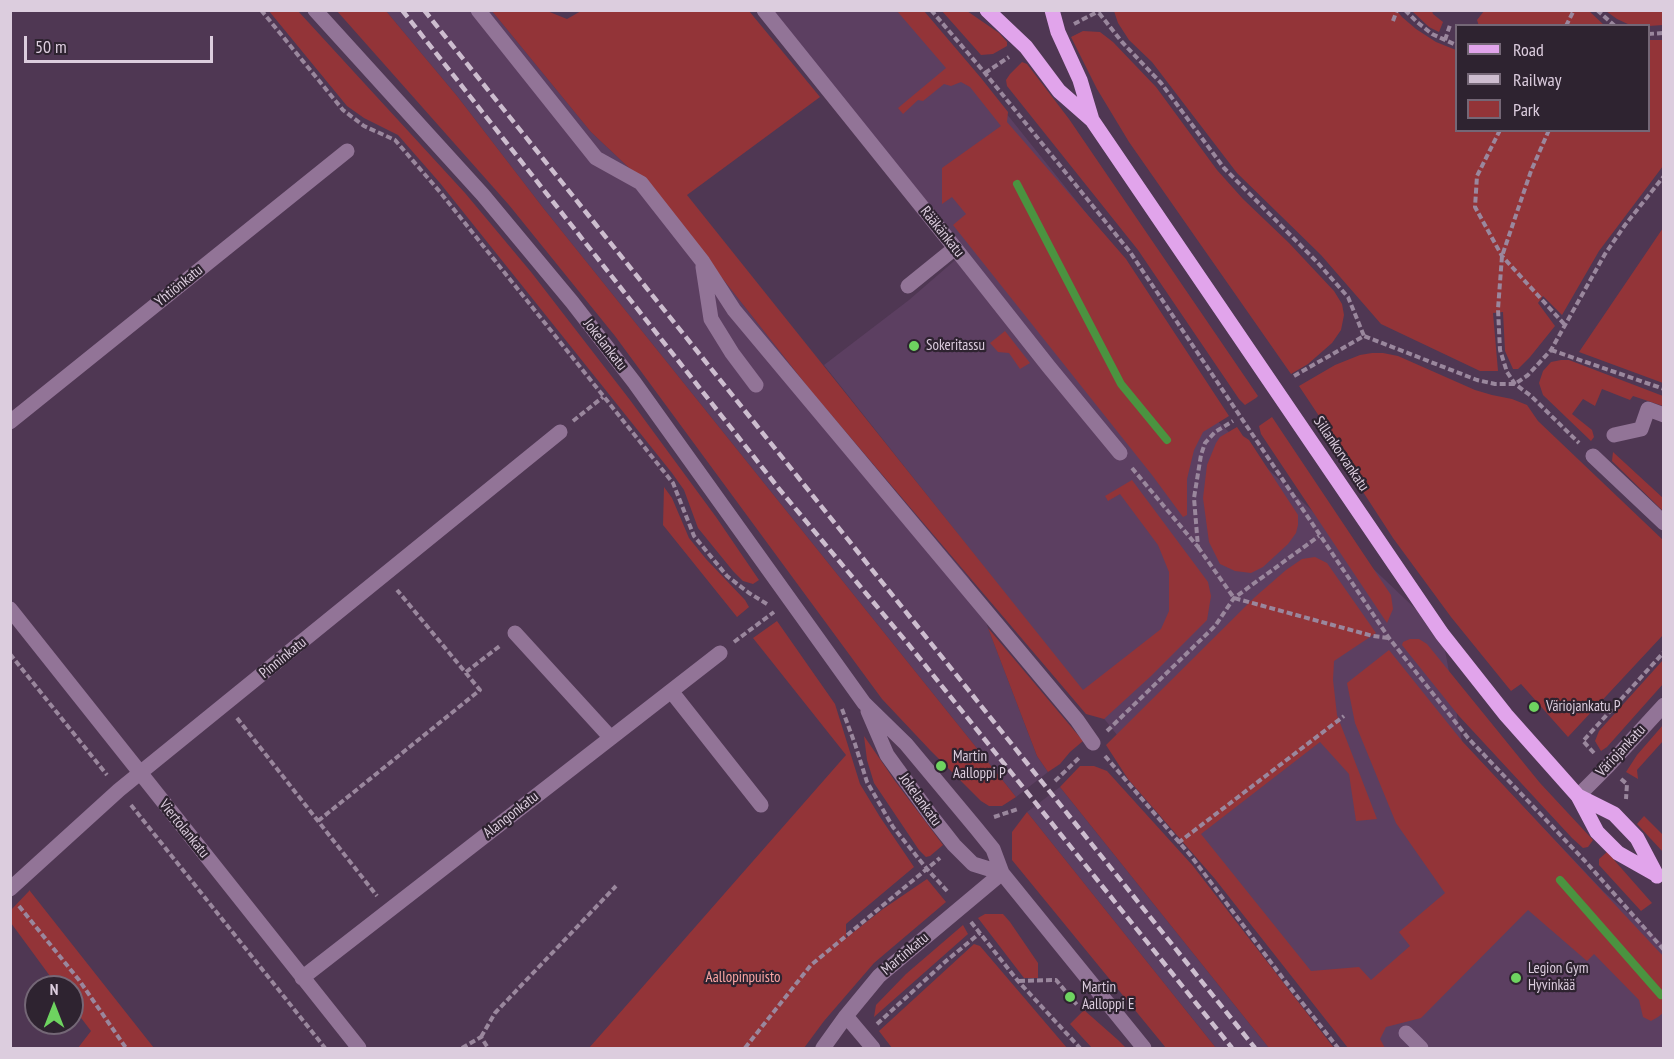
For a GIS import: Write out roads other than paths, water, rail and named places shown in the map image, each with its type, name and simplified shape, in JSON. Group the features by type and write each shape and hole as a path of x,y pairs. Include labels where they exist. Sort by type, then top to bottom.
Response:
{"main road":[{"name":"Sillankorvankatu","path":"987,10 1026,47 1059,91 1092,120 1442,634 1506,714 1578,796 1597,832 1618,853 1660,879"},
{"name":"Sillankorvankatu","path":"1052,10 1058,32 1080,80 1092,120"},
{"name":"Sillankorvankatu","path":"1578,796 1614,814 1636,838 1660,879"}],"street":[{"name":"Jokelankatu","path":"315,10 483,195 572,302 634,381 864,703 906,744 976,828 993,849 1002,873 1144,1048"},
{"path":"478,10 596,158 641,183 703,261 734,310 1077,720 1093,743"},
{"name":"Rääkänkatu","path":"764,10 1120,453"},
{"name":"Yhtiönkatu","path":"10,422 347,151"},
{"path":"908,286 955,248"},
{"path":"703,261 711,319 732,353 756,385"},
{"path":"1614,435 1641,429 1648,409 1664,415"},
{"name":"Pinninkatu","path":"10,889 119,790 560,432"},
{"path":"1593,456 1664,523"},
{"name":"Viertolankatu","path":"10,609 359,1048"},
{"path":"515,633 611,738"},
{"name":"Alangonkatu","path":"302,978 720,653"},
{"path":"670,691 761,805"},
{"name":"Jokelankatu","path":"864,703 887,754 954,845 973,864 1002,873"},
{"name":"Väriojankatu","path":"1578,796 1664,705"},
{"name":"Martinkatu","path":"823,1048 879,976 1002,873"},
{"path":"846,1016 869,1043"},
{"path":"1406,1033 1421,1048"}],"waterway":[{"path":"1017,184 1121,384 1167,440"},
{"path":"1560,880 1661,995"}],"railway":[{"path":"402,10 780,490 909,645 1232,1048"},
{"path":"424,10 1255,1048"}],"place":[{"name":"Sokeritassu","path":"914,346"},
{"name":"Väriojankatu P","path":"1534,707"},
{"name":"Martin Aalloppi P","path":"941,766"},
{"name":"Legion Gym Hyvinkää","path":"1516,978"},
{"name":"Martin Aalloppi E","path":"1070,997"}],"park label":[{"name":"Aallopinpuisto","path":"743,978"}]}
